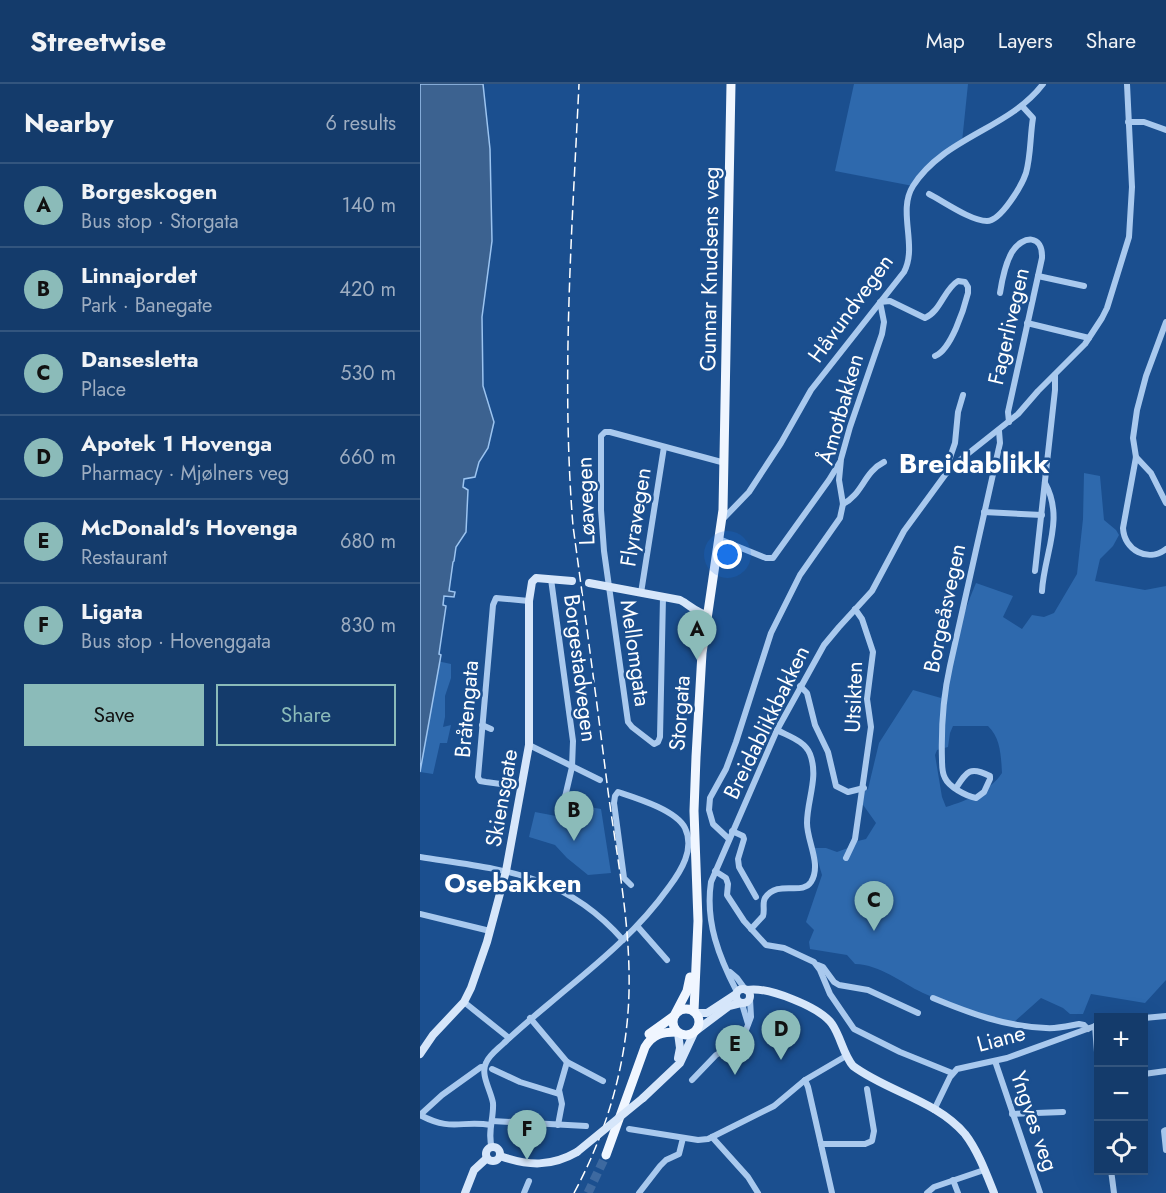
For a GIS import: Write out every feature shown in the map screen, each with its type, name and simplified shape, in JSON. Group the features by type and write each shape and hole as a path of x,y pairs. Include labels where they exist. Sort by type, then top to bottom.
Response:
{"main road":[{"name":"Gunnar Knudsens veg","path":"725,459 731,84"},
{"name":"Storgata","path":"675,1015 689,986 696,903 695,780 702,653 722,520 725,459"},
{"name":"Storgata","path":"695,1012 698,921 696,903"},
{"path":"606,1155 630,1089 642,1053 650,1040 659,1034 677,1032 685,1035 695,1031 699,1021 695,1012 683,1009 651,1032 642,1043 630,1089"},
{"path":"675,1015 672,1022 677,1032"}],"street":[{"name":"Håvundvegen","path":"722,520 749,492 811,390 901,276 907,264 908,207 913,186 941,155 1022,106 1042,84"},
{"name":"Breidablikkbakken","path":"744,996 737,978 727,970 717,949 710,915 709,896 716,870 732,831 777,730 800,686 824,645 872,591 904,531 945,475 960,460 1009,422 1089,339 1107,308 1124,256 1129,232 1132,187 1127,84"},
{"path":"929,194 978,219 988,221 997,217 1005,209 1024,179 1028,165 1033,118 1022,106"},
{"path":"1128,122 1144,122 1166,130"},
{"name":"Fagerlivegen","path":"1000,293 1013,250 1024,241 1034,240 1041,246 1042,258 1008,412 1009,422"},
{"path":"1038,276 1084,286"},
{"path":"880,302 890,302 925,318 935,310 952,285 958,281 965,282 968,293 954,332 941,353 935,356"},
{"name":"Åmotbakken","path":"729,839 713,824 709,810 710,798 726,769 736,742 771,633 800,575 836,525 843,504 839,480 841,459 882,334 884,322 880,302"},
{"path":"1166,322 1146,376 1137,411 1133,438 1136,457 1123,528 1125,540 1134,550 1147,555 1156,555 1166,549"},
{"path":"1027,323 1089,339"},
{"path":"1035,572 1055,375"},
{"path":"945,475 955,443 958,412 963,395"},
{"name":"Borgeåsvegen","path":"956,788 945,780 943,775 942,708 1000,443 999,431"},
{"name":"Løavegen","path":"608,587 601,510 601,436 605,432 610,432 664,447 725,459"},
{"name":"Flyravegen","path":"641,593 664,447"},
{"path":"1136,457 1151,473 1166,503"},
{"path":"719,539 766,558 773,558 829,480 841,459"},
{"name":"Åmotbakken","path":"843,504 853,498 875,467 884,462"},
{"path":"1042,591 1054,525 1051,499 1045,483"},
{"path":"984,512 1042,515"},
{"name":"Skiensgate","path":"420,1054 433,1035 464,1002 476,976 490,931 506,871 529,745 529,601 533,580 536,578 551,579"},
{"path":"551,579 572,581"},
{"name":"Borgestadvegen","path":"551,579 572,730 572,767 565,797"},
{"path":"590,583 663,597 688,604 696,612 708,615"},
{"name":"Mellomgata","path":"608,587 628,722 652,743 658,742 660,736 663,597"},
{"name":"Bråtengata","path":"522,788 480,781 478,777 493,605 496,598 529,601"},
{"name":"Utsikten","path":"846,858 855,839 871,734 867,699 873,667 873,652 862,619 855,609"},
{"name":"Utsikten","path":"800,686 807,693 815,725 828,752 836,786 848,792 864,788"},
{"path":"482,725 491,729"},
{"path":"751,929 763,916 766,897 780,888 799,889 810,883 814,857 807,827 813,781 809,751 802,744 777,730"},
{"path":"529,745 600,780"},
{"path":"972,770 978,770 990,776 984,792 976,798 956,788 965,775 972,770"},
{"path":"586,1126 491,1123 455,1126 438,1124 420,1115 437,1099 481,1066 484,1067 496,1051 530,1018 638,927 683,869 687,839 683,826 678,820 656,807 618,792 614,803 624,878 631,885"},
{"path":"732,831 743,836 744,843 738,863 756,897"},
{"path":"420,857 506,871 540,881 569,894 601,916 623,940"},
{"path":"716,870 726,878 728,900 766,945 791,950 823,967 839,985 868,990 918,1012"},
{"path":"420,914 490,931"},
{"path":"638,927 667,960"},
{"path":"817,965 826,987 855,1029 900,1052 952,1073"},
{"path":"695,1012 707,1013 761,988 822,1013 833,1026 846,1056 859,1070 934,1110 951,1121 965,1135 975,1149 994,1193"},
{"path":"692,1080 716,1055 740,1041 748,1024 744,996"},
{"path":"500,1156 522,1163 546,1164 561,1161 577,1152 643,1098 680,1063 695,1031 724,1008 744,996"},
{"path":"933,998 1001,1021 1046,1029 1079,1024 1094,1027"},
{"path":"464,1002 509,1038"},
{"path":"1148,1018 1166,1016"},
{"path":"530,1018 567,1062 603,1081"},
{"name":"Liane","path":"934,1110 952,1073 962,1067 995,1061 1094,1027"},
{"path":"673,1070 680,1051 677,1032"},
{"path":"629,1129 703,1141 774,1106 805,1080 846,1056"},
{"name":"Yngves veg","path":"995,1061 1040,1193"},
{"path":"558,1125 562,1104 559,1094 567,1062"},
{"path":"484,1067 493,1106 489,1138 492,1148"},
{"path":"492,1069 528,1085 559,1094"},
{"path":"1148,1073 1166,1071"},
{"path":"805,1080 832,1193"},
{"path":"821,1144 866,1144 872,1141 874,1131 867,1089"},
{"path":"1012,1114 1063,1112"},
{"path":"1165,1130 1166,1150"},
{"path":"712,1137 748,1177 758,1193"},
{"path":"639,1193 666,1160 679,1154 683,1138"},
{"path":"465,1193 474,1170 487,1158 487,1152 492,1148 498,1149 500,1156"},
{"path":"487,1158 494,1161 500,1156"},
{"path":"927,1193 934,1187 984,1170"},
{"path":"1112,1175 1114,1193"},
{"path":"953,1180 958,1193"},
{"path":"524,1193 529,1181"}],"shaded area":[{"path":"420,84 483,84 490,149 492,241 482,317 483,386 494,422 488,448 479,462 475,477 464,479 463,487 468,490 466,532 456,547 453,562 449,591 455,592 454,597 444,596 443,605 446,606 439,654 441,655 420,772"},
{"path":"854,84 968,84 962,142 941,155 913,186 835,171"},
{"path":"1084,473 1100,476 1104,520 1119,535 1113,546 1100,559 1095,581 1145,590 1166,586 1166,980 1145,1003 1091,994 1083,1014 1070,1014 1063,1008 1041,998 1013,1023 934,998 873,967 855,964 847,955 810,949 809,942 814,930 806,922 822,875 814,848 826,848 837,852 848,848 850,843 866,839 876,823 861,802 862,793 868,789 879,743 913,690 941,698 956,640 976,583 1013,596 1003,617 1022,629 1032,615 1044,617 1054,613 1077,574 1083,519","holes":["953,726 988,726 998,742 1002,773 984,790 946,807 942,797 935,755 937,750 948,747"]},
{"path":"437,661 451,664 451,678 445,696 443,727 451,725 447,743 440,743 433,774 420,772 420,765"},
{"path":"559,802 601,809 611,873 588,875 555,845 529,837 535,812 556,816"}],"tunnel":[{"path":"588,1193 606,1155"}],"railway":[{"path":"574,1193 598,1140 616,1085 629,1000 624,904 573,526 568,360 579,84"}],"place":[{"name":"Borgeskogen","path":"697,660"},
{"name":"Linnajordet","path":"574,841"},
{"name":"Dansesletta","path":"874,931"},
{"name":"Apotek 1 Hovenga","path":"781,1060"},
{"name":"McDonald's Hovenga","path":"735,1075"},
{"name":"Ligata","path":"527,1160"}],"district":[{"name":"Breidablikk","path":"974,463"},
{"name":"Osebakken","path":"513,883"}]}
